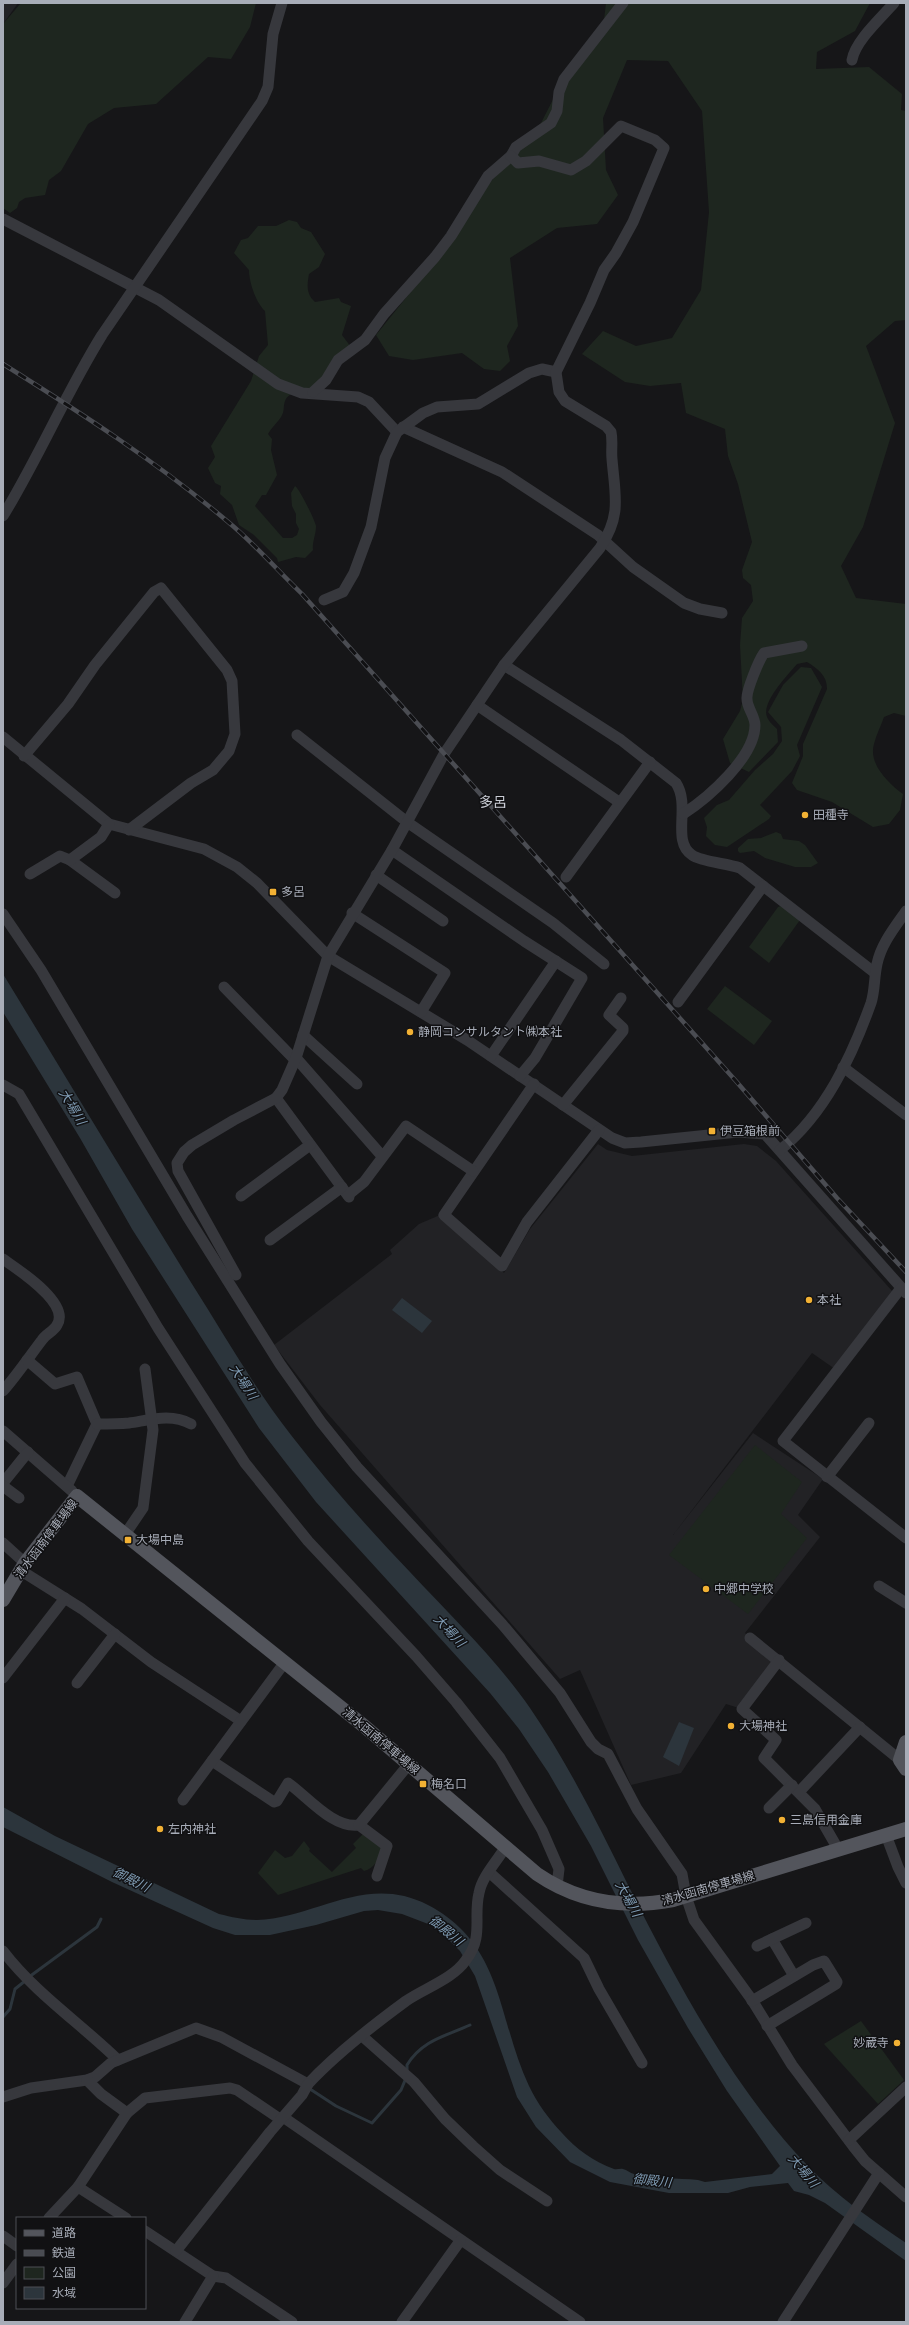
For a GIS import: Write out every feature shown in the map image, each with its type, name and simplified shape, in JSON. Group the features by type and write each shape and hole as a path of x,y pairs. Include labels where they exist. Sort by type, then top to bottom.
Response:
{"main road":[{"name":"清水函南停車場線","path":"3,1600 72,1491 126,1533 409,1764 537,1874 574,1894 614,1904 635,1905 679,1898 906,1829"},
{"path":"903,1765 906,1742"}],"street":[{"path":"3,516 31,469 89,355 134,286 262,101 268,87 273,34 282,3"},
{"path":"313,392 326,380 338,360 365,340 384,314 451,236 482,183 494,170 511,156 516,147 551,123 557,111 559,92 564,79 623,3"},
{"path":"852,60 852,55 865,35 894,3"},
{"path":"236,1275 178,1171 177,1163 184,1152 234,1120 276,1098 282,1090 295,1059 328,956 352,913 392,850 444,754 504,665 605,541 612,527 617,503 611,432 606,426 565,401 559,392 556,372 590,303 604,270 619,248 633,222 664,148 655,140 621,126 586,161 572,170 539,161 518,163 511,156"},
{"path":"3,219 134,286 174,309 278,384 295,391 352,395 364,399 400,430 502,472 605,541 633,567 684,603 700,609 722,613"},
{"path":"324,600 343,592 354,573 371,527 385,458 400,430 437,407 478,404 529,373 542,369 556,372"},
{"path":"24,756 68,704 106,650 154,592 161,588 227,670 232,681 235,734 228,751 216,767 164,803 129,830"},
{"path":"683,814 717,788 740,760 752,741 755,724 746,698 758,660 764,653 802,646"},
{"path":"504,665 621,740 676,782 682,792 683,814 680,838 684,847 692,855 704,860 723,862 740,868 875,973"},
{"path":"477,705 619,802"},
{"path":"296,735 407,822 553,922 604,964"},
{"path":"3,737 24,756 109,824 204,849 237,867 257,883 328,956 491,1056 534,1084 599,1130 625,1143 738,1132 765,1134 904,1290 783,1441 906,1538"},
{"path":"566,878 619,802 650,762"},
{"path":"70,860 101,837 109,824"},
{"path":"392,850 524,941 582,978 535,1058 520,1076"},
{"path":"30,874 60,856 70,860 115,893"},
{"path":"376,874 443,921"},
{"path":"678,1002 763,886"},
{"path":"780,1150 804,1129 820,1106 843,1067 872,1001 877,964 886,940 906,911"},
{"path":"352,913 445,973 421,1012"},
{"path":"3,914 41,970 187,1216 280,1364 321,1422 376,1488 502,1624 560,1693 591,1742 598,1749 608,1754 637,1810 682,1874 679,1898 752,2001 792,2065 865,2161 878,2176 906,2197"},
{"path":"491,1056 556,961"},
{"path":"224,987 295,1059 382,1156"},
{"path":"563,1105 623,1031 623,1028 609,1015 621,998"},
{"path":"303,1035 357,1084"},
{"path":"843,1067 906,1115"},
{"path":"534,1084 444,1215 502,1266 527,1222 599,1130"},
{"path":"3,1085 19,1094 158,1328 245,1463 308,1541 416,1656 500,1758 542,1830 559,1869 558,1886"},
{"path":"276,1098 347,1193"},
{"path":"270,1240 364,1182 406,1126 473,1171"},
{"path":"241,1196 310,1145"},
{"path":"187,1216 199,1209"},
{"path":"3,1259 42,1288 58,1312 58,1325 44,1337 3,1391"},
{"path":"3,1431 72,1491 97,1424 77,1377 55,1384 27,1360"},
{"path":"126,1533 143,1508 153,1430 145,1369"},
{"path":"97,1424 127,1423 172,1417 181,1418 191,1424"},
{"path":"827,1477 869,1423"},
{"path":"19,1498 3,1484 28,1452"},
{"path":"3,1543 23,1567 151,1662 241,1721"},
{"path":"878,1586 906,1603"},
{"path":"3,1678 65,1598"},
{"path":"77,1683 115,1634"},
{"path":"750,1638 860,1727 903,1765"},
{"path":"779,1660 742,1709 776,1740 764,1758 815,1809 838,1849"},
{"path":"183,1800 285,1662"},
{"path":"769,1808 796,1789 860,1727"},
{"path":"212,1761 274,1802 277,1802 288,1783 328,1816 354,1826 359,1825 387,1846 377,1876"},
{"path":"359,1825 409,1764"},
{"path":"886,1835 898,1867 906,1883"},
{"path":"176,2251 308,2084 362,2036 408,2000 456,1970 472,1952 479,1931 479,1891 489,1872 505,1848"},
{"path":"489,1872 584,1958 598,1989 642,2063"},
{"path":"757,1946 806,1924"},
{"path":"772,1939 794,1976"},
{"path":"3,1951 29,1982 93,2036 118,2060"},
{"path":"752,2001 794,1976 824,1961 837,1982 767,2026"},
{"path":"3,2097 31,2088 87,2080 95,2077 118,2060 196,2028 221,2037 308,2084"},
{"path":"362,2036 407,2076 445,2119 500,2170 548,2201"},
{"path":"87,2080 101,2094 127,2113"},
{"path":"849,2140 906,2087"},
{"path":"50,2217 78,2187 127,2113 145,2098 230,2088 237,2090 282,2118 460,2241 555,2303 580,2322"},
{"path":"783,2322 878,2176"},
{"path":"78,2187 124,2217"},
{"path":"146,2232 213,2276 226,2278 292,2322"},
{"path":"3,2236 16,2245"},
{"path":"402,2322 460,2241"},
{"path":"3,2282 16,2265"},
{"path":"185,2322 213,2276"}],"shaded area":[{"path":"3,3 18,3 3,24"},
{"path":"598,1144 607,1150 632,1156 744,1144 757,1146 776,1161 893,1292 835,1369 812,1353 673,1535 753,1433 823,1479 798,1515 820,1537 745,1633 774,1660 742,1709 726,1704 681,1773 631,1785 580,1670 560,1679 320,1405 274,1345 392,1254 390,1250 419,1224 440,1215 504,1273 530,1229"}],"green space":[{"path":"21,3 256,3 250,27 231,59 208,57 156,104 114,108 88,124 61,171 49,180 45,195 25,198 19,202 17,208 10,213 3,208 3,24"},
{"path":"606,3 870,3 855,31 817,52 816,69 869,67 902,94 901,110 906,111 906,320 895,321 866,346 895,423 863,527 841,566 856,598 906,604 906,716 894,713 884,717 873,751 874,759 881,773 903,794 900,810 889,824 873,827 832,802 797,790 792,783 803,756 803,744 827,689 824,676 807,662 797,664 776,689 768,704 766,711 767,717 777,729 778,742 749,772 730,763 723,739 740,711 743,700 740,645 742,618 753,601 751,585 743,578 742,570 752,542 738,484 728,456 725,429 686,413 681,383 650,386 625,382 582,354 603,331 636,346 672,338 701,290 709,212 702,111 668,61 627,60 603,118 606,170 618,195 597,224 557,228 510,258 518,326 507,346 510,361 500,371 484,369 462,353 413,360 389,356 376,335 451,242 486,187 539,127 573,60 604,20"},
{"path":"289,220 297,222 301,228 311,232 325,254 319,267 309,274 308,289 312,299 315,302 339,298 341,302 351,306 342,335 351,347 313,389 298,391 287,398 284,403 282,415 268,434 272,439 271,450 277,475 266,495 262,495 255,506 283,538 292,538 297,535 299,529 296,523 296,514 292,506 291,493 295,486 307,504 316,526 313,550 305,558 296,557 278,562 277,558 254,535 239,525 232,505 220,494 221,486 215,483 208,468 215,457 211,446 251,381 259,356 268,345 265,311 254,292 250,280 249,270 234,253 241,240 248,238 258,226 276,226"},
{"path":"801,667 811,668 822,687 797,745 800,756 792,771 760,805 771,816 769,819 727,847 715,845 706,836 707,827 704,818 717,805 729,800 755,770 773,754 782,741 781,727 768,712 783,685"},
{"path":"776,832 781,834 783,839 799,841 805,845 818,863 811,867 795,867 765,858 754,851 740,853 738,851 738,848 748,839 761,838"},
{"path":"781,906 800,920 769,963 749,947 778,907"},
{"path":"725,986 772,1021 754,1045 707,1009"},
{"path":"755,1445 802,1482 781,1514 807,1538 748,1614 669,1555"},
{"path":"365,1832 385,1847 377,1862 368,1870 364,1871 361,1868 278,1895 258,1873 275,1850 285,1858 292,1856 304,1841 310,1849 309,1851 332,1872 356,1848 353,1844"},
{"path":"861,2021 904,2080 878,2104 824,2044"}],"water":[{"path":"3,974 144,1207 252,1380 277,1417 349,1505 488,1655 530,1708 558,1751 583,1796 647,1923 708,2033 755,2103 780,2135 818,2176 854,2207 906,2243 906,2261 825,2203 809,2195 794,2191 788,2183 750,2187 728,2193 669,2193 610,2182 570,2162 536,2127 517,2097 475,1976 460,1951 436,1927 402,1914 378,1910 364,1911 316,1925 270,1935 235,1935 213,1928 112,1882 3,1827 3,1807 55,1836 219,1914 238,1918 257,1920 279,1917 362,1895 383,1894 405,1896 428,1905 453,1921 471,1941 485,1962 495,1985 510,2035 532,2092 557,2128 567,2139 585,2154 599,2163 615,2169 623,2169 642,2176 698,2180 705,2182 772,2174 780,2166 727,2091 688,2028 638,1940 591,1846 548,1772 519,1729 490,1693 316,1502 259,1428 132,1229 80,1138 3,1012"},
{"path":"402,1298 432,1321 422,1333 392,1310"},
{"path":"679,1722 694,1728 679,1766 663,1757"}],"waterway":[{"path":"29,1977 97,1927 101,1919"},
{"path":"3,2017 10,2009 15,1989 25,1981"},
{"path":"407,2071 407,2065 427,2044 470,2025"},
{"path":"310,2089 336,2106 372,2123 401,2090 406,2078"}],"railway":[{"path":"3,364 146,458 200,499 237,529 256,547 302,594 735,1080 837,1198 906,1272"}],"place":[{"name":"田種寺","path":"805,815"},
{"name":"多呂","path":"273,892"},
{"name":"静岡コンサルタント㈱本社","path":"410,1032"},
{"name":"伊豆箱根前","path":"712,1131"},
{"name":"本社","path":"809,1300"},
{"name":"大場中島","path":"128,1540"},
{"name":"中郷中学校","path":"706,1589"},
{"name":"大場神社","path":"731,1726"},
{"name":"梅名口","path":"423,1784"},
{"name":"三島信用金庫","path":"782,1820"},
{"name":"左内神社","path":"160,1829"},
{"name":"妙蔵寺","path":"897,2043"}],"district":[{"name":"多呂","path":"493,802"}],"water label":[{"name":"大場川","path":"72,1107"},
{"name":"大場川","path":"243,1382"},
{"name":"大場川","path":"449,1631"},
{"name":"御殿川","path":"131,1880"},
{"name":"大場川","path":"628,1899"},
{"name":"御殿川","path":"446,1931"},
{"name":"大場川","path":"803,2171"},
{"name":"御殿川","path":"652,2181"}]}
